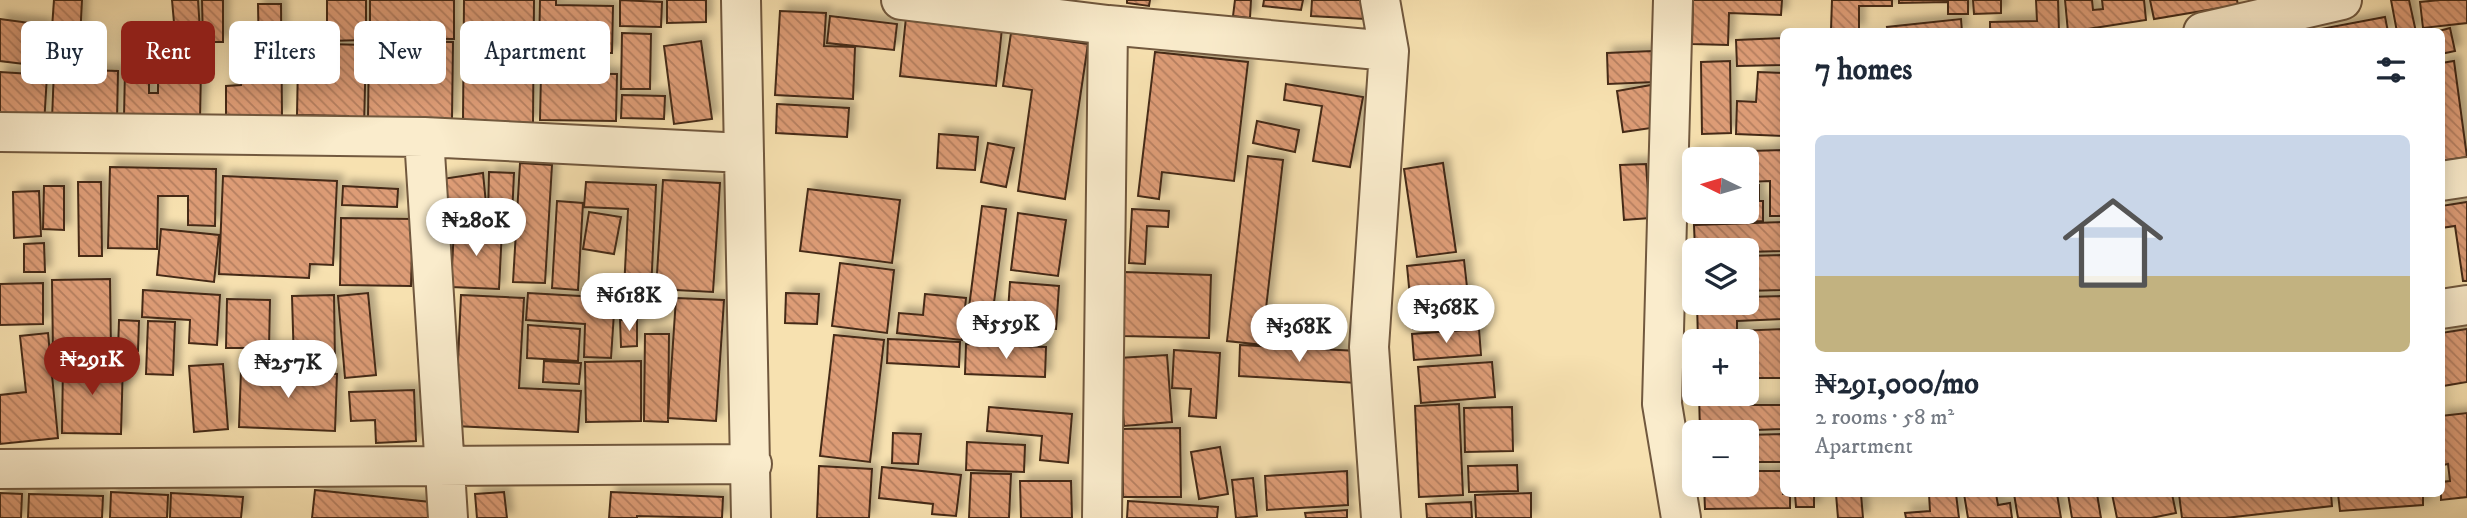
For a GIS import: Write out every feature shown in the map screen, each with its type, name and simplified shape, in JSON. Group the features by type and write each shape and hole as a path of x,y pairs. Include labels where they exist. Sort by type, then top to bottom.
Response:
{"street":[{"path":"741,0 751,518"},
{"path":"901,0 1108,25 1389,51"},
{"path":"1380,0 1389,51 1368,347 1381,518"},
{"path":"1673,0 1662,404 1681,518"},
{"path":"2220,28 2342,0"},
{"path":"1101,518 1108,25"},
{"path":"0,132 424,137 744,153"},
{"path":"424,137 448,518"},
{"path":"2445,180 2467,177"},
{"path":"2445,308 2467,305"},
{"path":"0,469 752,464"}],"building":[{"path":"54,0 82,0 81,21 52,21"},
{"path":"172,0 198,0 199,21 174,21"},
{"path":"202,0 223,0 223,42 215,42 215,21 202,21"},
{"path":"327,0 366,0 366,21 354,21 354,40 340,41 340,21 327,21"},
{"path":"370,0 454,0 454,39 446,39 446,21 370,21"},
{"path":"464,0 534,0 534,21 464,21"},
{"path":"540,0 556,0 556,5 613,6 612,53 610,21 540,21"},
{"path":"620,0 662,2 661,27 620,26"},
{"path":"667,0 706,0 706,22 667,23"},
{"path":"1127,0 1150,0 1149,6 1127,3"},
{"path":"1235,0 1251,0 1250,18 1233,16"},
{"path":"1264,0 1303,0 1301,10 1263,6"},
{"path":"1312,0 1366,0 1365,19 1311,16"},
{"path":"1693,0 1782,0 1781,15 1729,13 1728,45 1692,44"},
{"path":"1832,0 1892,0 1892,6 1859,6 1859,28 1831,28"},
{"path":"1899,0 1968,0 1968,14 1948,14 1948,2 1899,3"},
{"path":"1973,0 2001,0 2001,13 1974,14"},
{"path":"2036,0 2058,0 2059,28 1990,28 1990,22 2037,21"},
{"path":"2065,0 2092,0 2093,10 2103,9 2102,0 2144,0 2146,20 2094,28 2068,28"},
{"path":"2150,0 2237,0 2238,5 2154,19"},
{"path":"2391,0 2409,0 2415,28 2396,28"},
{"path":"2467,0 2467,23 2423,28 2420,2"},
{"path":"258,4 281,4 281,21 258,21"},
{"path":"780,11 826,13 824,46 855,47 853,99 775,95"},
{"path":"830,16 897,24 894,50 827,43"},
{"path":"906,17 1002,28 996,86 900,76"},
{"path":"2385,17 2387,28 2326,28"},
{"path":"0,19 21,22 21,64 0,61"},
{"path":"1961,19 1962,28 1887,28"},
{"path":"2450,28 2455,51 2445,53 2445,29"},
{"path":"622,33 651,34 650,89 621,89"},
{"path":"1011,33 1088,44 1065,199 1018,191 1032,90 1003,86"},
{"path":"1780,38 1780,65 1737,66 1736,40"},
{"path":"701,41 712,119 674,124 664,46"},
{"path":"446,42 453,42 452,119 368,118 368,84 446,84"},
{"path":"340,44 354,45 354,84 365,84 364,128 348,128 348,116 297,115 298,84 340,84"},
{"path":"1652,51 1655,82 1608,84 1607,53"},
{"path":"1155,52 1248,62 1234,181 1162,172 1159,199 1138,196"},
{"path":"1730,61 1731,133 1702,134 1701,62"},
{"path":"2454,61 2467,157 2445,160 2445,62"},
{"path":"107,71 118,71 117,121 52,119 53,84 107,84"},
{"path":"0,72 21,73 21,84 46,84 44,125 0,123"},
{"path":"1758,72 1780,73 1780,136 1736,134 1737,101 1756,102"},
{"path":"610,74 617,74 616,121 540,120 541,84 610,84"},
{"path":"125,84 149,84 149,93 158,93 158,84 201,84 200,120 124,118"},
{"path":"282,84 282,116 226,117 226,86"},
{"path":"463,84 533,84 533,123 463,121"},
{"path":"1286,84 1363,97 1350,167 1313,161 1322,106 1284,100"},
{"path":"1651,85 1658,127 1623,132 1617,91"},
{"path":"622,95 665,96 664,119 621,118"},
{"path":"777,104 849,108 847,137 776,133"},
{"path":"1257,121 1299,130 1295,152 1253,143"},
{"path":"939,134 978,137 975,170 937,168"},
{"path":"988,143 1014,148 1006,187 981,182"},
{"path":"1780,150 1780,216 1770,216 1770,181 1759,181 1759,151"},
{"path":"1248,156 1283,160 1265,317 1285,319 1282,347 1227,341"},
{"path":"520,163 552,165 545,283 513,282"},
{"path":"1443,163 1456,252 1417,257 1404,169"},
{"path":"1646,164 1650,218 1624,220 1620,165"},
{"path":"110,167 216,169 215,226 188,225 188,196 158,196 157,249 108,248"},
{"path":"489,172 514,173 512,217 488,216"},
{"path":"483,173 487,214 446,219 442,179"},
{"path":"223,176 337,181 333,265 310,264 309,278 219,274"},
{"path":"663,180 720,183 713,292 656,289"},
{"path":"78,182 101,182 102,256 79,256"},
{"path":"586,182 656,185 651,291 624,290 628,209 584,207"},
{"path":"44,186 64,186 64,230 43,229"},
{"path":"343,186 398,189 397,207 342,205"},
{"path":"808,189 900,200 892,263 800,251"},
{"path":"39,191 41,236 14,238 13,192"},
{"path":"557,201 583,203 578,290 552,288"},
{"path":"1759,201 1763,201 1763,221 1759,221"},
{"path":"2467,202 2467,281 2463,281 2455,226 2445,227 2445,205"},
{"path":"982,206 1006,209 992,318 968,315"},
{"path":"1132,209 1169,211 1168,227 1147,226 1145,264 1129,263"},
{"path":"589,212 621,217 614,254 583,249"},
{"path":"1018,213 1066,220 1058,276 1011,270"},
{"path":"341,218 413,219 411,286 340,285"},
{"path":"1780,222 1780,251 1759,252 1759,238 1695,238 1694,225"},
{"path":"454,228 502,230 499,289 451,287"},
{"path":"161,229 219,235 214,282 157,275"},
{"path":"44,243 45,272 24,272 24,244"},
{"path":"1780,255 1780,290 1759,291 1759,256"},
{"path":"1464,260 1471,323 1413,329 1407,266"},
{"path":"840,263 894,270 887,333 832,326"},
{"path":"1125,272 1211,275 1209,338 1123,336"},
{"path":"110,279 111,353 53,354 52,280"},
{"path":"1010,282 1059,286 1056,329 1007,326"},
{"path":"43,283 43,324 0,325 0,284"},
{"path":"143,290 220,295 217,345 189,343 190,320 142,317"},
{"path":"368,293 376,375 345,378 338,296"},
{"path":"528,293 615,298 611,358 584,357 585,324 526,320"},
{"path":"786,293 819,294 817,324 785,323"},
{"path":"925,294 966,298 962,340 897,333 899,313 923,315"},
{"path":"334,295 335,362 294,364 292,296"},
{"path":"461,295 524,298 519,388 581,391 578,432 455,426"},
{"path":"1780,296 1780,319 1737,321 1737,329 1698,329 1697,315 1759,315 1759,297"},
{"path":"676,298 724,300 716,421 668,418"},
{"path":"227,299 270,300 269,348 226,348"},
{"path":"119,320 139,321 138,351 118,350"},
{"path":"620,320 637,320 637,346 621,347"},
{"path":"148,321 175,322 173,375 146,374"},
{"path":"528,325 580,329 578,361 527,358"},
{"path":"1479,329 1481,355 1414,360 1412,334"},
{"path":"1780,329 1780,378 1759,378 1759,330"},
{"path":"2467,329 2467,382 2445,386 2445,332"},
{"path":"48,333 58,438 0,444 0,395 26,392 20,336"},
{"path":"645,334 669,334 668,422 644,421"},
{"path":"834,335 884,340 870,462 820,456"},
{"path":"888,339 960,342 959,367 887,363"},
{"path":"966,344 1046,347 1045,377 965,374"},
{"path":"1240,345 1358,351 1357,383 1239,376"},
{"path":"1174,350 1220,353 1216,418 1189,416 1191,389 1172,388"},
{"path":"1167,355 1172,422 1124,426 1119,358"},
{"path":"63,360 123,361 121,434 62,433"},
{"path":"544,361 581,363 579,384 543,382"},
{"path":"641,361 641,421 586,422 585,362"},
{"path":"1492,362 1495,397 1421,403 1418,367"},
{"path":"223,364 228,429 194,432 189,366"},
{"path":"241,370 337,374 335,431 239,427"},
{"path":"414,390 416,441 376,443 375,420 351,421 349,392"},
{"path":"1459,404 1463,495 1419,497 1415,406"},
{"path":"1780,405 1780,429 1759,430 1759,420 1700,420 1699,406"},
{"path":"989,407 1072,414 1068,463 1040,460 1042,436 987,431"},
{"path":"1512,407 1513,451 1465,452 1464,408"},
{"path":"2467,413 2467,497 2441,500 2441,497 2445,497 2445,482 2450,481 2448,464 2445,465 2445,416"},
{"path":"1180,428 1181,497 1123,497 1122,429"},
{"path":"893,433 921,434 918,464 892,463"},
{"path":"1780,434 1780,462 1759,462 1759,435"},
{"path":"967,442 1025,445 1024,472 966,470"},
{"path":"1220,447 1228,494 1199,499 1191,452"},
{"path":"1517,465 1518,491 1469,492 1468,466"},
{"path":"819,466 872,469 869,518 817,518"},
{"path":"882,467 961,475 956,516 932,514 933,504 879,498"},
{"path":"1347,471 1348,505 1267,510 1265,476"},
{"path":"1759,471 1780,471 1780,497 1790,497 1790,508 1705,509 1704,497 1759,497"},
{"path":"971,473 1011,474 1009,518 969,518"},
{"path":"1253,478 1257,516 1236,518 1232,480"},
{"path":"1020,481 1071,481 1072,518 1021,518"},
{"path":"315,490 440,503 438,518 312,518"},
{"path":"111,492 168,495 167,518 110,518"},
{"path":"504,492 507,518 477,518 475,494"},
{"path":"611,492 723,497 722,518 609,518"},
{"path":"0,493 22,494 21,518 0,518"},
{"path":"171,493 243,497 241,518 170,518"},
{"path":"1531,493 1531,518 1476,518 1475,495"},
{"path":"29,494 103,496 102,518 28,518"},
{"path":"1795,497 1814,497 1814,507 1796,507"},
{"path":"1836,497 1861,497 1863,518 1838,518"},
{"path":"1929,497 1956,497 1959,518 1906,518 1905,513 1930,511"},
{"path":"1964,497 1997,497 1998,505 2010,503 2012,518 1968,518"},
{"path":"2014,497 2058,497 2061,518 2018,518"},
{"path":"2068,497 2098,497 2101,518 2072,518"},
{"path":"2113,497 2173,497 2176,513 2151,518 2117,518"},
{"path":"2179,497 2331,497 2332,506 2225,518 2182,518"},
{"path":"2338,497 2423,497 2423,505 2340,511"},
{"path":"1128,501 1218,507 1217,518 1127,518"},
{"path":"1471,502 1472,518 1427,518 1426,504"},
{"path":"1347,510 1347,518 1306,518 1305,513"}]}
